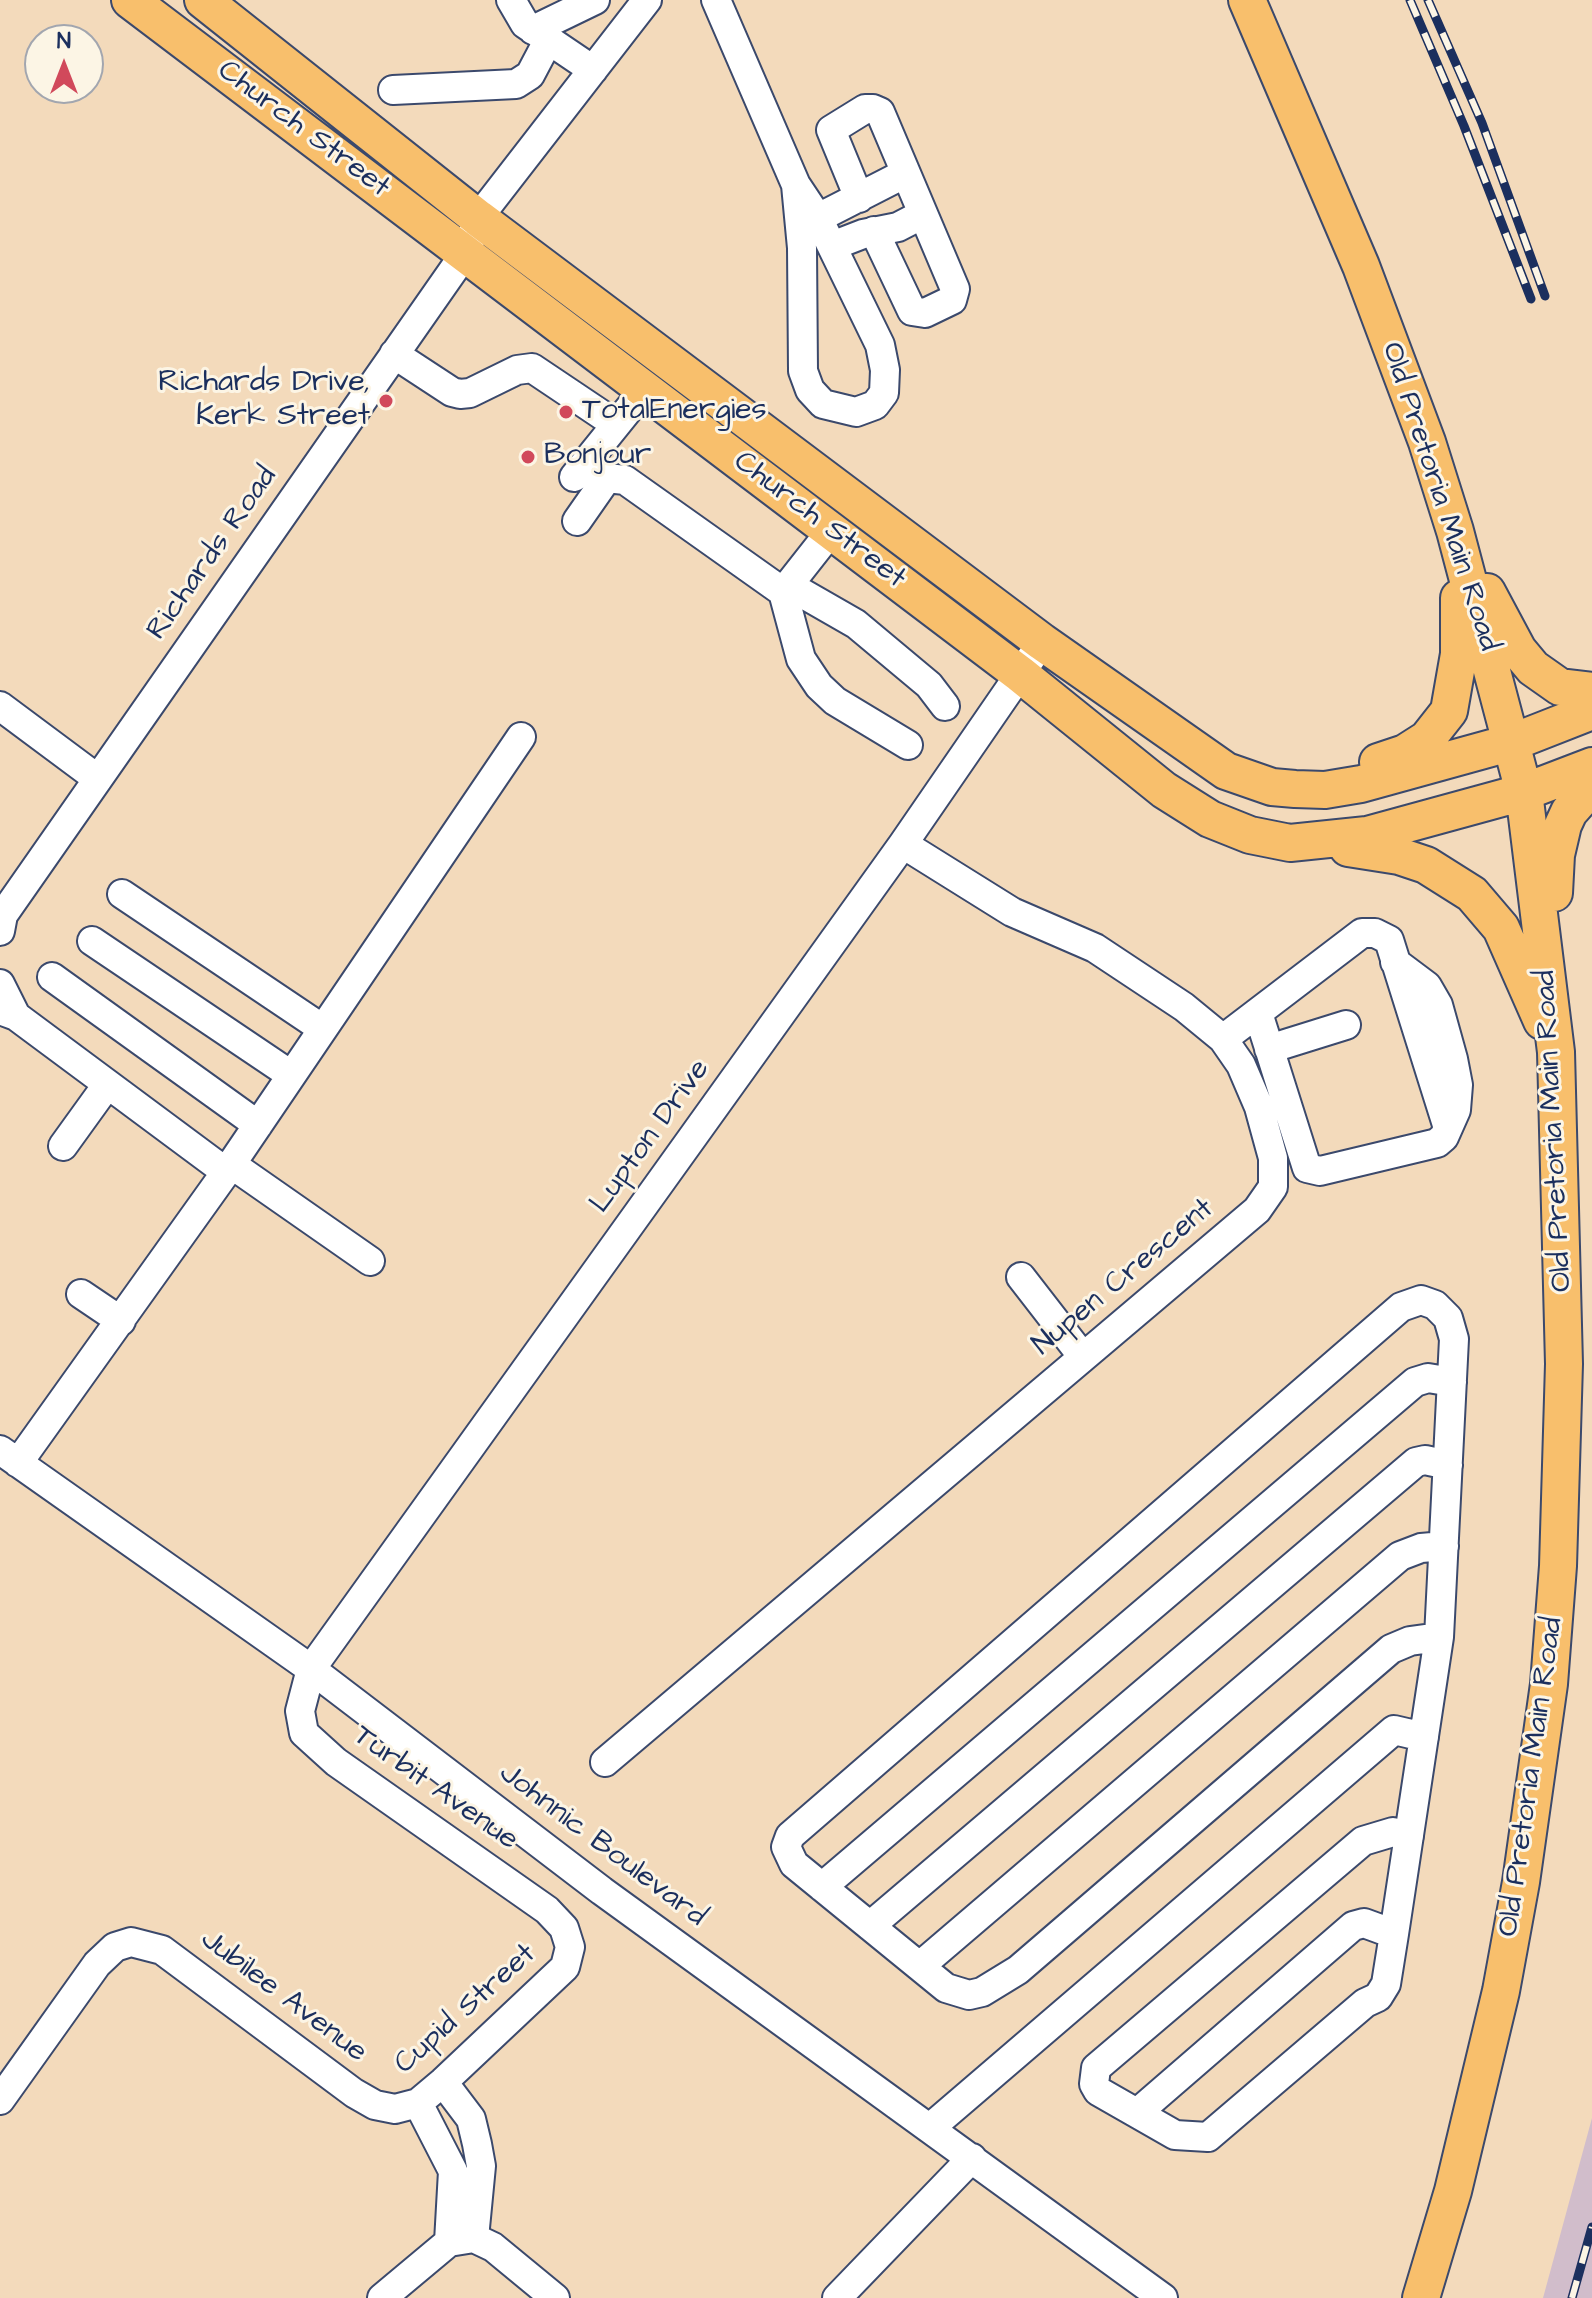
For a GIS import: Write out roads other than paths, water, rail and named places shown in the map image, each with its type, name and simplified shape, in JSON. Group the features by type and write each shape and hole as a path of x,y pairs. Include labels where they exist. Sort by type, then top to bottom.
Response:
{"main road":[{"name":"Church Street","path":"130,0 1020,674 1164,790 1210,819 1250,835 1309,843 1396,829 1524,792 1592,766"},
{"name":"Church Street","path":"203,0 478,218 1042,642 1201,757 1243,778 1272,787 1325,790 1415,771 1513,742 1592,711"},
{"name":"Old Pretoria Main Road","path":"1247,0 1361,266 1422,429 1454,528 1524,792 1555,1041 1564,1364 1558,1566 1549,1684 1521,1882 1501,1991 1453,2191 1421,2298"},
{"path":"1454,528 1525,659 1560,687 1592,691"},
{"path":"1243,778 1374,763 1405,753 1438,729 1453,700 1459,654 1454,528"},
{"path":"1555,1041 1556,855 1569,812 1592,786"},
{"path":"1309,843 1399,856 1440,872 1472,894 1501,928 1555,1041"}],"street":[{"path":"511,0 519,17 593,70"},
{"path":"393,90 516,84 530,75 541,35 595,0"},
{"name":"Richards Road","path":"1,921 466,252 478,218 647,0"},
{"path":"716,0 796,185 818,218 880,345 885,370 884,393 875,405 856,412 823,404 810,390 803,371 802,248 796,185"},
{"path":"859,198 831,130 865,109 880,112 955,296 925,313 912,311 874,231"},
{"path":"818,218 904,174"},
{"path":"832,246 874,231 898,227 923,214"},
{"path":"394,354 452,392 460,394 470,393 517,370 532,368 614,423"},
{"path":"574,477 614,423 645,389"},
{"path":"577,521 607,478 618,477 786,588 856,624 929,685 945,706"},
{"path":"786,588 831,531"},
{"path":"786,588 801,659 819,686 835,701 908,745"},
{"name":"Lupton Drive","path":"311,1669 903,844 1042,642"},
{"path":"0,706 98,779"},
{"path":"9,1456 121,1321 521,737"},
{"name":"Nupen Crescent","path":"605,1762 1257,1210 1271,1192 1274,1166 1259,1107 1249,1081 1223,1039 1194,1014 1095,948 1012,912 903,844"},
{"path":"122,894 323,1029"},
{"path":"1223,1039 1362,933 1375,933 1389,940 1395,962 1427,986 1438,1005 1458,1085 1456,1110 1449,1129 1437,1143 1313,1171 1303,1161 1258,1013"},
{"path":"92,941 291,1075"},
{"path":"52,977 258,1125"},
{"path":"0,984 8,1013 228,1168 370,1261"},
{"path":"1269,1049 1346,1025"},
{"path":"63,1146 107,1085"},
{"path":"1021,1277 1083,1357"},
{"path":"81,1294 121,1321"},
{"path":"1409,1836 1393,1832 1363,1841 1096,2068 1094,2084 1098,2091 1175,2135 1208,2137 1365,2003 1378,1997 1386,1984 1409,1836 1439,1637 1444,1546 1454,1339 1448,1318 1435,1305 1421,1300 1401,1307 790,1836 786,1847 794,1864 946,1988 969,1995 982,1992 1018,1970 1391,1649 1410,1641 1439,1637"},
{"path":"822,1887 1415,1382 1428,1378 1452,1382"},
{"name":"Johnnic Boulevard","path":"9,1456 311,1669 602,1891 1163,2298"},
{"path":"870,1926 1416,1462 1425,1460 1448,1465"},
{"path":"920,1966 1400,1556 1421,1548 1444,1546"},
{"name":"Turbit Avenue","path":"311,1669 300,1711 304,1733 336,1762 547,1910 564,1928 570,1947"},
{"path":"930,2128 1394,1730 1424,1737"},
{"path":"1137,2113 1353,1926 1364,1923 1394,1934"},
{"name":"Jubilee Avenue","path":"0,2100 97,1964 115,1947 131,1942 162,1950 354,2093 375,2105 406,2106"},
{"name":"Cupid Street","path":"406,2106 443,2082 559,1974 565,1967 570,1947"},
{"path":"382,2298 462,2240 481,2166 471,2119 443,2082"},
{"path":"406,2106 453,2171 462,2240"},
{"path":"837,2298 972,2158"},
{"path":"462,2240 493,2247 555,2298"}],"railway":[{"path":"1410,0 1464,126 1531,299"},
{"path":"1428,0 1482,123 1545,296"},
{"path":"1572,2298 1592,2227"}],"place":[{"name":"Richards Drive, Kerk Street","path":"386,401"},
{"name":"TotalEnergies","path":"566,412"},
{"name":"Bonjour","path":"528,457"}]}
